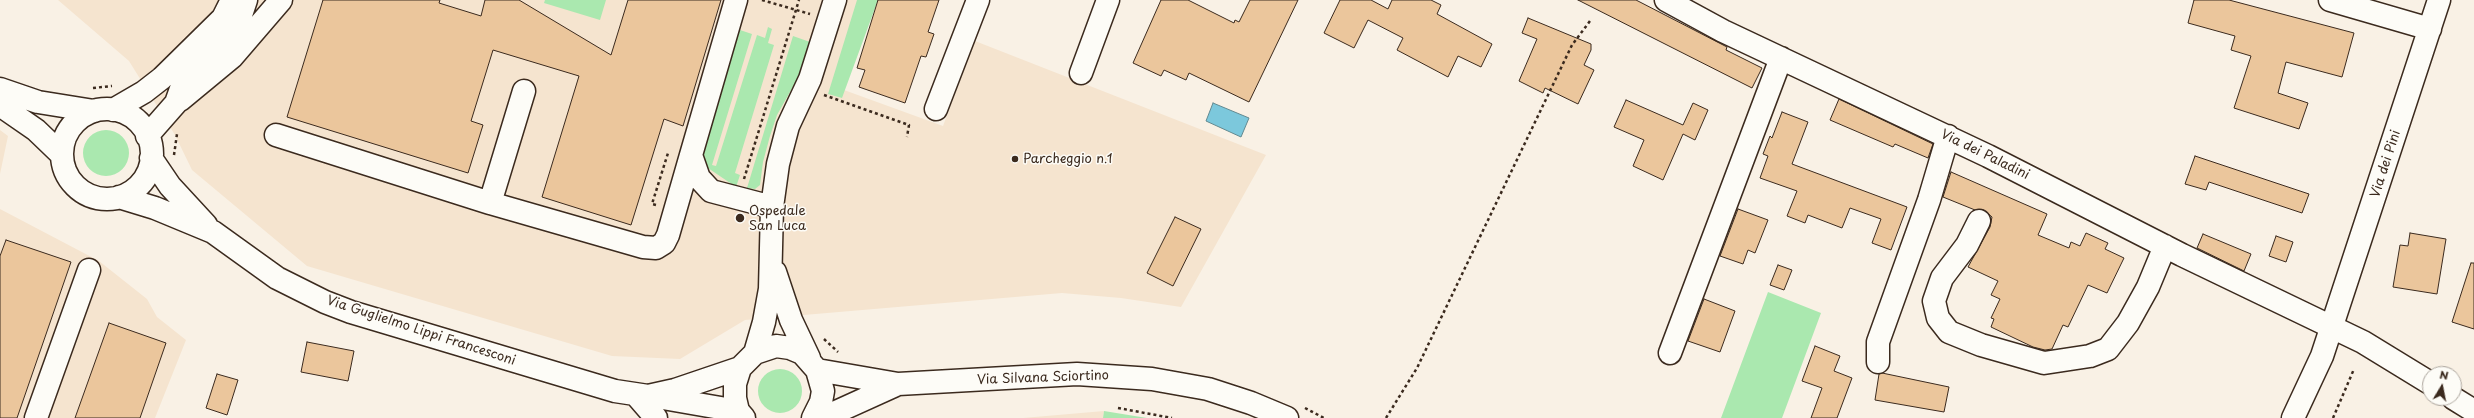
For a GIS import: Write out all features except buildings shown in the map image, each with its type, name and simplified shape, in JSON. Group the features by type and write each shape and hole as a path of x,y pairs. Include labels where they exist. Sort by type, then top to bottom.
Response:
{"street":[{"name":"Via Guglielmo Lippi Francesconi","path":"232,0 222,18 162,78 144,92 103,111 82,116 71,127 64,140 62,155 68,176 82,191 103,198 119,197 155,208 212,232 277,278 325,302 485,352 642,396 675,390 748,360 768,347 783,347 797,350 813,364"},
{"path":"176,103 182,86 194,70 238,27 246,0"},
{"path":"148,136 176,103 204,82 232,56 281,0"},
{"path":"276,135 490,202 643,247 656,248 664,243 677,207 736,0"},
{"path":"741,414 735,398 735,384 748,360 764,322 772,261 772,207 778,164 788,126 810,78 835,0"},
{"path":"936,109 978,0"},
{"path":"1081,73 1108,0"},
{"name":"Via dei Paladini","path":"1666,0 1723,31 1948,136 2165,246 2332,328"},
{"path":"2330,0 2430,29"},
{"name":"Via dei Pini","path":"2332,328 2439,0"},
{"path":"1670,353 1781,58"},
{"path":"0,89 38,102 131,116 148,136 151,158 147,173 140,184 130,192 119,197"},
{"path":"490,202 524,91"},
{"path":"0,105 36,130 62,155"},
{"path":"1878,362 1878,342 1929,200 1948,136"},
{"path":"691,155 699,178 710,190 772,207"},
{"path":"151,158 174,191 212,232"},
{"path":"677,207 693,197 710,190"},
{"path":"1979,221 1967,245 1942,278 1934,300 1938,318 1949,332 1981,345 2044,363 2090,356 2108,350 2128,322 2148,286 2165,246"},
{"path":"772,261 780,292 813,364 823,391 821,402 813,418"},
{"path":"36,418 89,270"},
{"path":"2293,418 2316,370 2332,328 2387,355 2422,378"},
{"name":"Via Silvana Sciortino","path":"813,364 898,384 1070,375 1131,377 1208,389 1251,403 1287,418"},
{"path":"823,418 898,384"},
{"path":"642,396 741,414"},
{"path":"642,396 656,418"},
{"path":"2462,404 2474,411"}],"path":[{"path":"762,0 811,14"},
{"path":"743,181 800,0"},
{"path":"1386,418 1417,368 1572,45 1590,21"},
{"path":"90,89 116,85"},
{"path":"823,91 826,97 910,125 907,137"},
{"path":"174,161 178,131"},
{"path":"2333,418 2354,369"},
{"path":"1118,408 1172,418"}],"shaded area":[{"name":"Ospedale San Luca","path":"58,0 860,0 833,86 943,126 975,41 1266,155 1181,307 1121,298 1062,293 745,320 680,359 612,356 307,266 192,170 175,135 129,61"},
{"path":"0,130 8,136 0,174"},
{"path":"0,209 99,261 147,299 157,317 186,340 155,418 0,418"},
{"path":"1104,411 1103,418 1023,418"}],"green space":[{"path":"545,0 606,0 600,20 544,3"},
{"path":"857,0 878,0 842,98 828,94"},
{"path":"768,27 772,29 768,43 774,45 735,173 740,175 736,187 705,166 700,148 734,28 752,34 712,165 716,166 757,35 765,38"},
{"path":"793,36 810,42 799,76 777,115 763,162 760,185 755,189 747,188"},
{"path":"106,130 119,134 125,140 129,153 125,166 119,172 106,176 93,172 87,166 83,153 87,140 93,134"},
{"path":"1768,292 1821,313 1782,418 1721,418"},
{"path":"776,369 784,369 789,370 796,375 801,382 801,400 796,407 789,412 776,413 768,410 761,403 758,395 758,387 761,379 768,372"},
{"path":"1104,411 1147,418 1103,418"}],"water":[{"path":"1213,103 1249,118 1241,137 1206,121"}],"place":[{"name":"Parcheggio n.1","path":"1015,159"},
{"name":"Ospedale San Luca","path":"740,218"}]}
